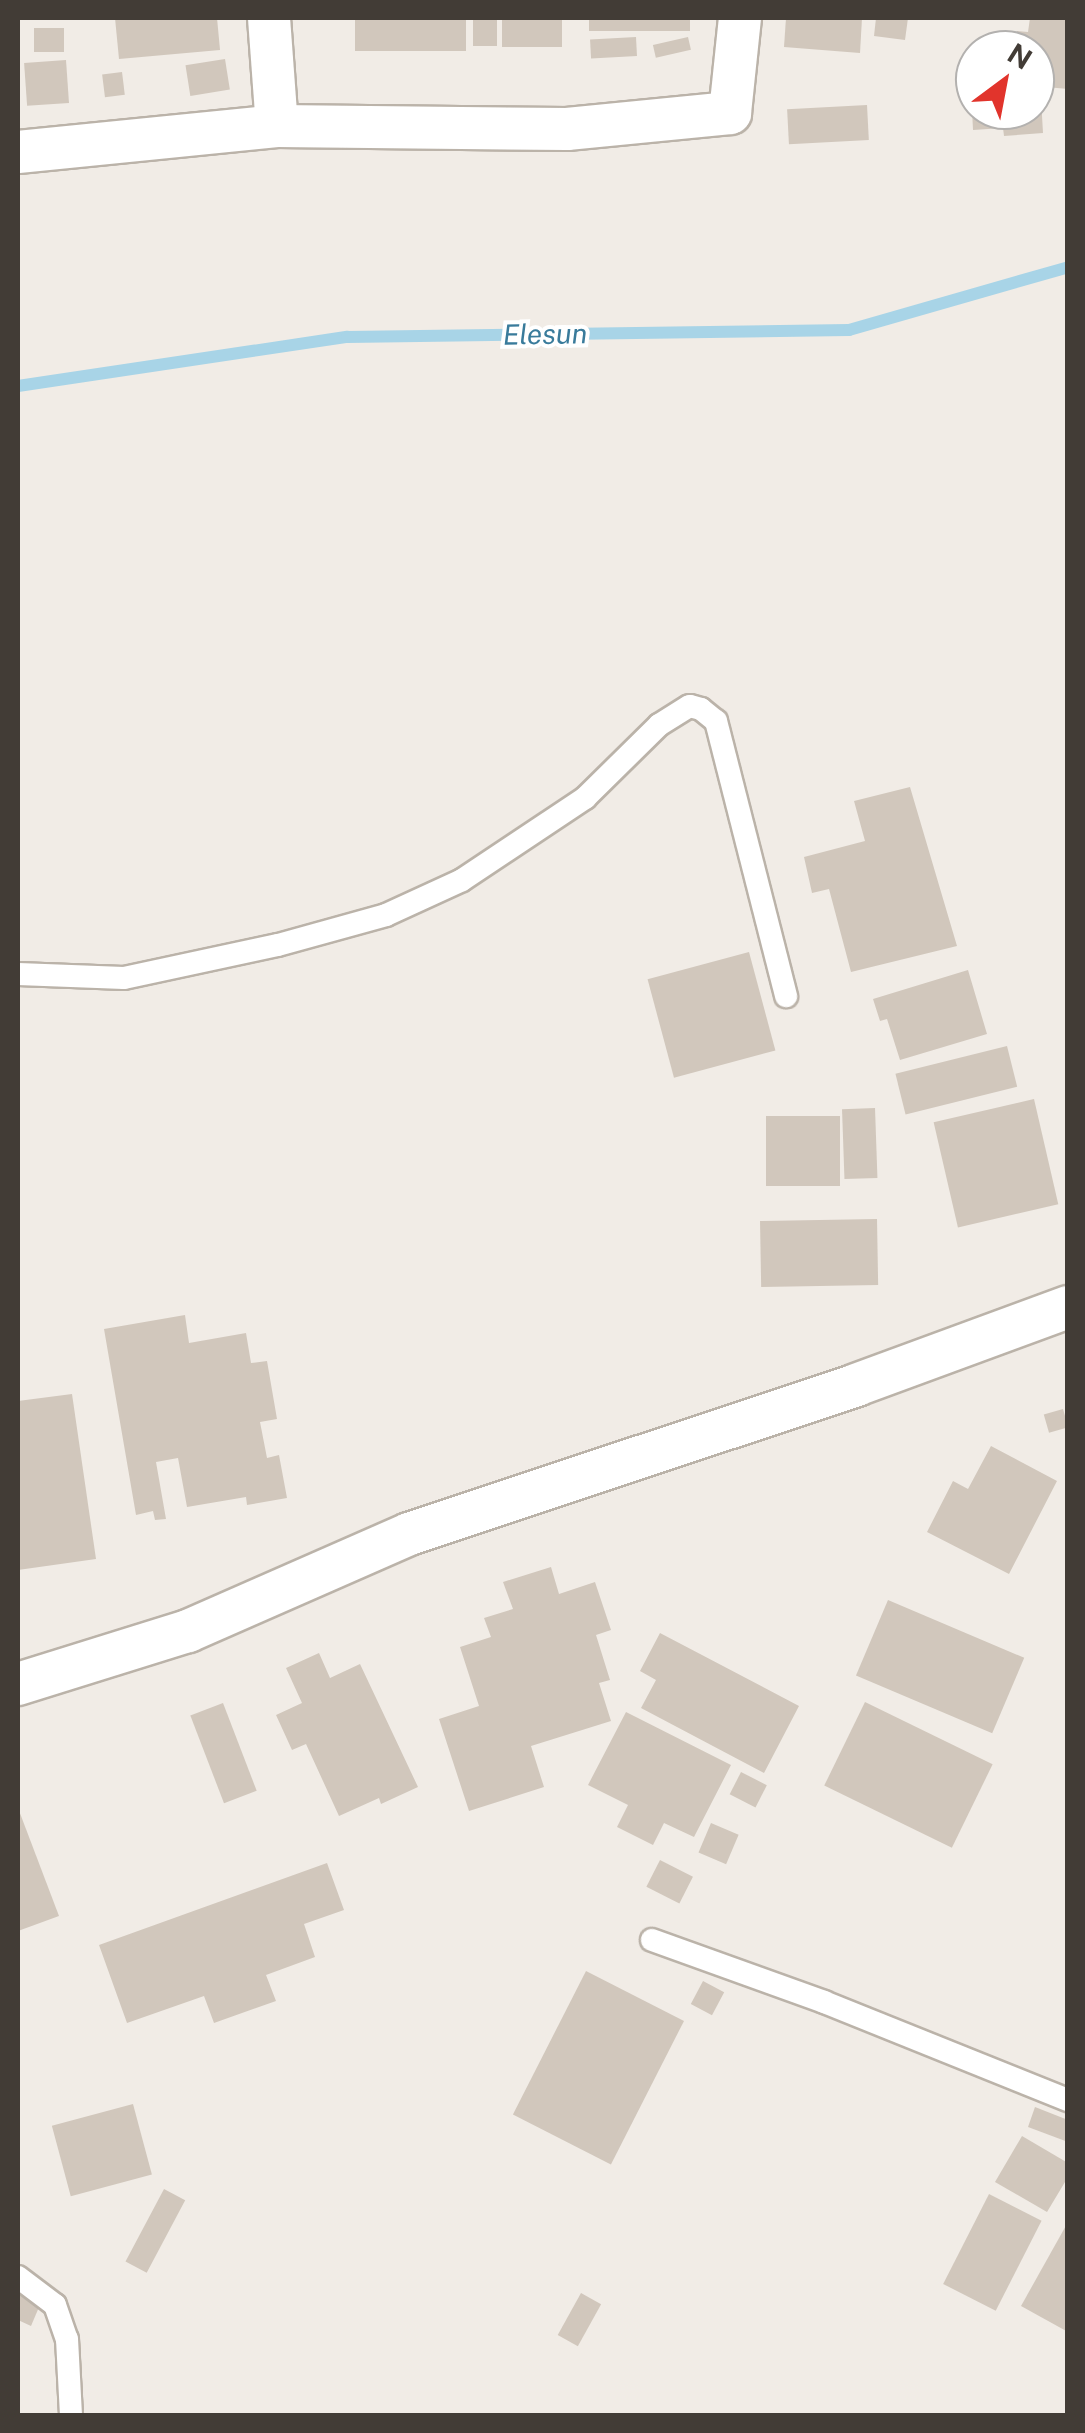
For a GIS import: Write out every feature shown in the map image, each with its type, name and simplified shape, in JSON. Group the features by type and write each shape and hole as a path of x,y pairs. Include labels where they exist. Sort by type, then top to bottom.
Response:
{"street":[{"path":"269,18 277,126"},
{"path":"18,152 277,126 567,129 730,113 740,18"},
{"path":"18,1684 188,1631 409,1534 856,1384 1068,1307"}],"lane":[{"path":"18,974 124,978 278,945 386,915 462,880 585,798 660,725 690,706 701,708 716,721 786,996"},
{"path":"652,1940 824,2002 1068,2100"},
{"path":"18,2276 55,2305 68,2339 71,2416"}],"building":[{"path":"115,18 217,18 220,50 119,59"},
{"path":"355,18 466,18 466,51 355,51"},
{"path":"473,18 497,18 497,46 473,46"},
{"path":"502,18 562,18 562,47 502,47"},
{"path":"589,18 690,18 690,31 589,31"},
{"path":"786,18 862,18 860,53 784,47"},
{"path":"876,18 908,18 905,40 874,36"},
{"path":"1030,18 1068,18 1068,89 1055,88 1055,30 1028,30"},
{"path":"34,28 64,28 64,52 34,52"},
{"path":"636,37 637,56 591,58 590,39"},
{"path":"688,37 691,50 656,58 653,45"},
{"path":"225,59 230,90 190,96 185,65"},
{"path":"66,60 69,103 27,106 24,63"},
{"path":"122,72 125,95 105,97 102,74"},
{"path":"867,105 869,140 789,144 787,109"},
{"path":"1003,130 1043,130 1043,133 1004,136"},
{"path":"910,787 957,946 851,972 829,889 812,893 804,857 865,841 854,801"},
{"path":"749,952 775,1051 674,1078 648,979"},
{"path":"968,970 987,1034 900,1060 887,1019 880,1021 873,999"},
{"path":"1007,1046 1017,1087 906,1115 895,1074"},
{"path":"1034,1099 1058,1204 958,1227 934,1122"},
{"path":"875,1108 877,1178 844,1179 842,1109"},
{"path":"766,1116 840,1116 840,1186 766,1186"},
{"path":"877,1219 878,1285 761,1287 760,1221"},
{"path":"185,1315 189,1343 246,1333 251,1363 267,1361 277,1419 260,1422 267,1458 279,1455 287,1498 247,1505 246,1497 187,1507 178,1458 156,1462 166,1519 155,1520 153,1511 136,1515 104,1329"},
{"path":"72,1394 96,1559 18,1570 18,1401"},
{"path":"1063,1409 1068,1427 1049,1433 1044,1415"},
{"path":"991,1446 1057,1481 1009,1574 927,1532 953,1481 968,1489"},
{"path":"551,1567 559,1594 595,1582 611,1630 596,1635 610,1680 599,1683 611,1721 531,1746 544,1787 469,1811 439,1719 479,1706 460,1647 491,1637 484,1618 513,1609 503,1582"},
{"path":"888,1600 1024,1658 992,1733 856,1675"},
{"path":"660,1633 799,1706 764,1773 641,1708 656,1680 640,1671"},
{"path":"319,1653 330,1678 360,1664 418,1787 381,1804 379,1798 339,1816 306,1744 292,1750 276,1715 302,1703 286,1668"},
{"path":"865,1702 993,1764 952,1848 824,1786"},
{"path":"223,1703 257,1791 224,1803 190,1716"},
{"path":"626,1712 731,1765 694,1837 664,1823 653,1845 617,1827 628,1805 588,1785"},
{"path":"741,1772 767,1785 755,1807 730,1794"},
{"path":"18,1808 59,1916 18,1931"},
{"path":"711,1823 739,1835 726,1864 698,1852"},
{"path":"660,1860 693,1877 679,1904 646,1887"},
{"path":"327,1863 344,1910 304,1924 315,1957 266,1975 276,2001 214,2023 204,1996 127,2023 99,1945"},
{"path":"586,1971 684,2021 611,2164 513,2114"},
{"path":"703,1981 724,1992 712,2015 691,2004"},
{"path":"133,2104 152,2175 71,2196 52,2126"},
{"path":"1035,2107 1068,2120 1068,2142 1028,2127"},
{"path":"1022,2136 1068,2163 1068,2177 1047,2212 995,2182"},
{"path":"164,2189 185,2200 147,2273 126,2261"},
{"path":"989,2194 1042,2221 996,2311 943,2284"},
{"path":"1068,2222 1068,2332 1021,2306"},
{"path":"18,2290 42,2300 31,2326 18,2320"},
{"path":"581,2293 601,2304 578,2346 558,2335"}],"waterway":[{"name":"Elesun","path":"18,386 347,337 849,330 1068,267"}]}
